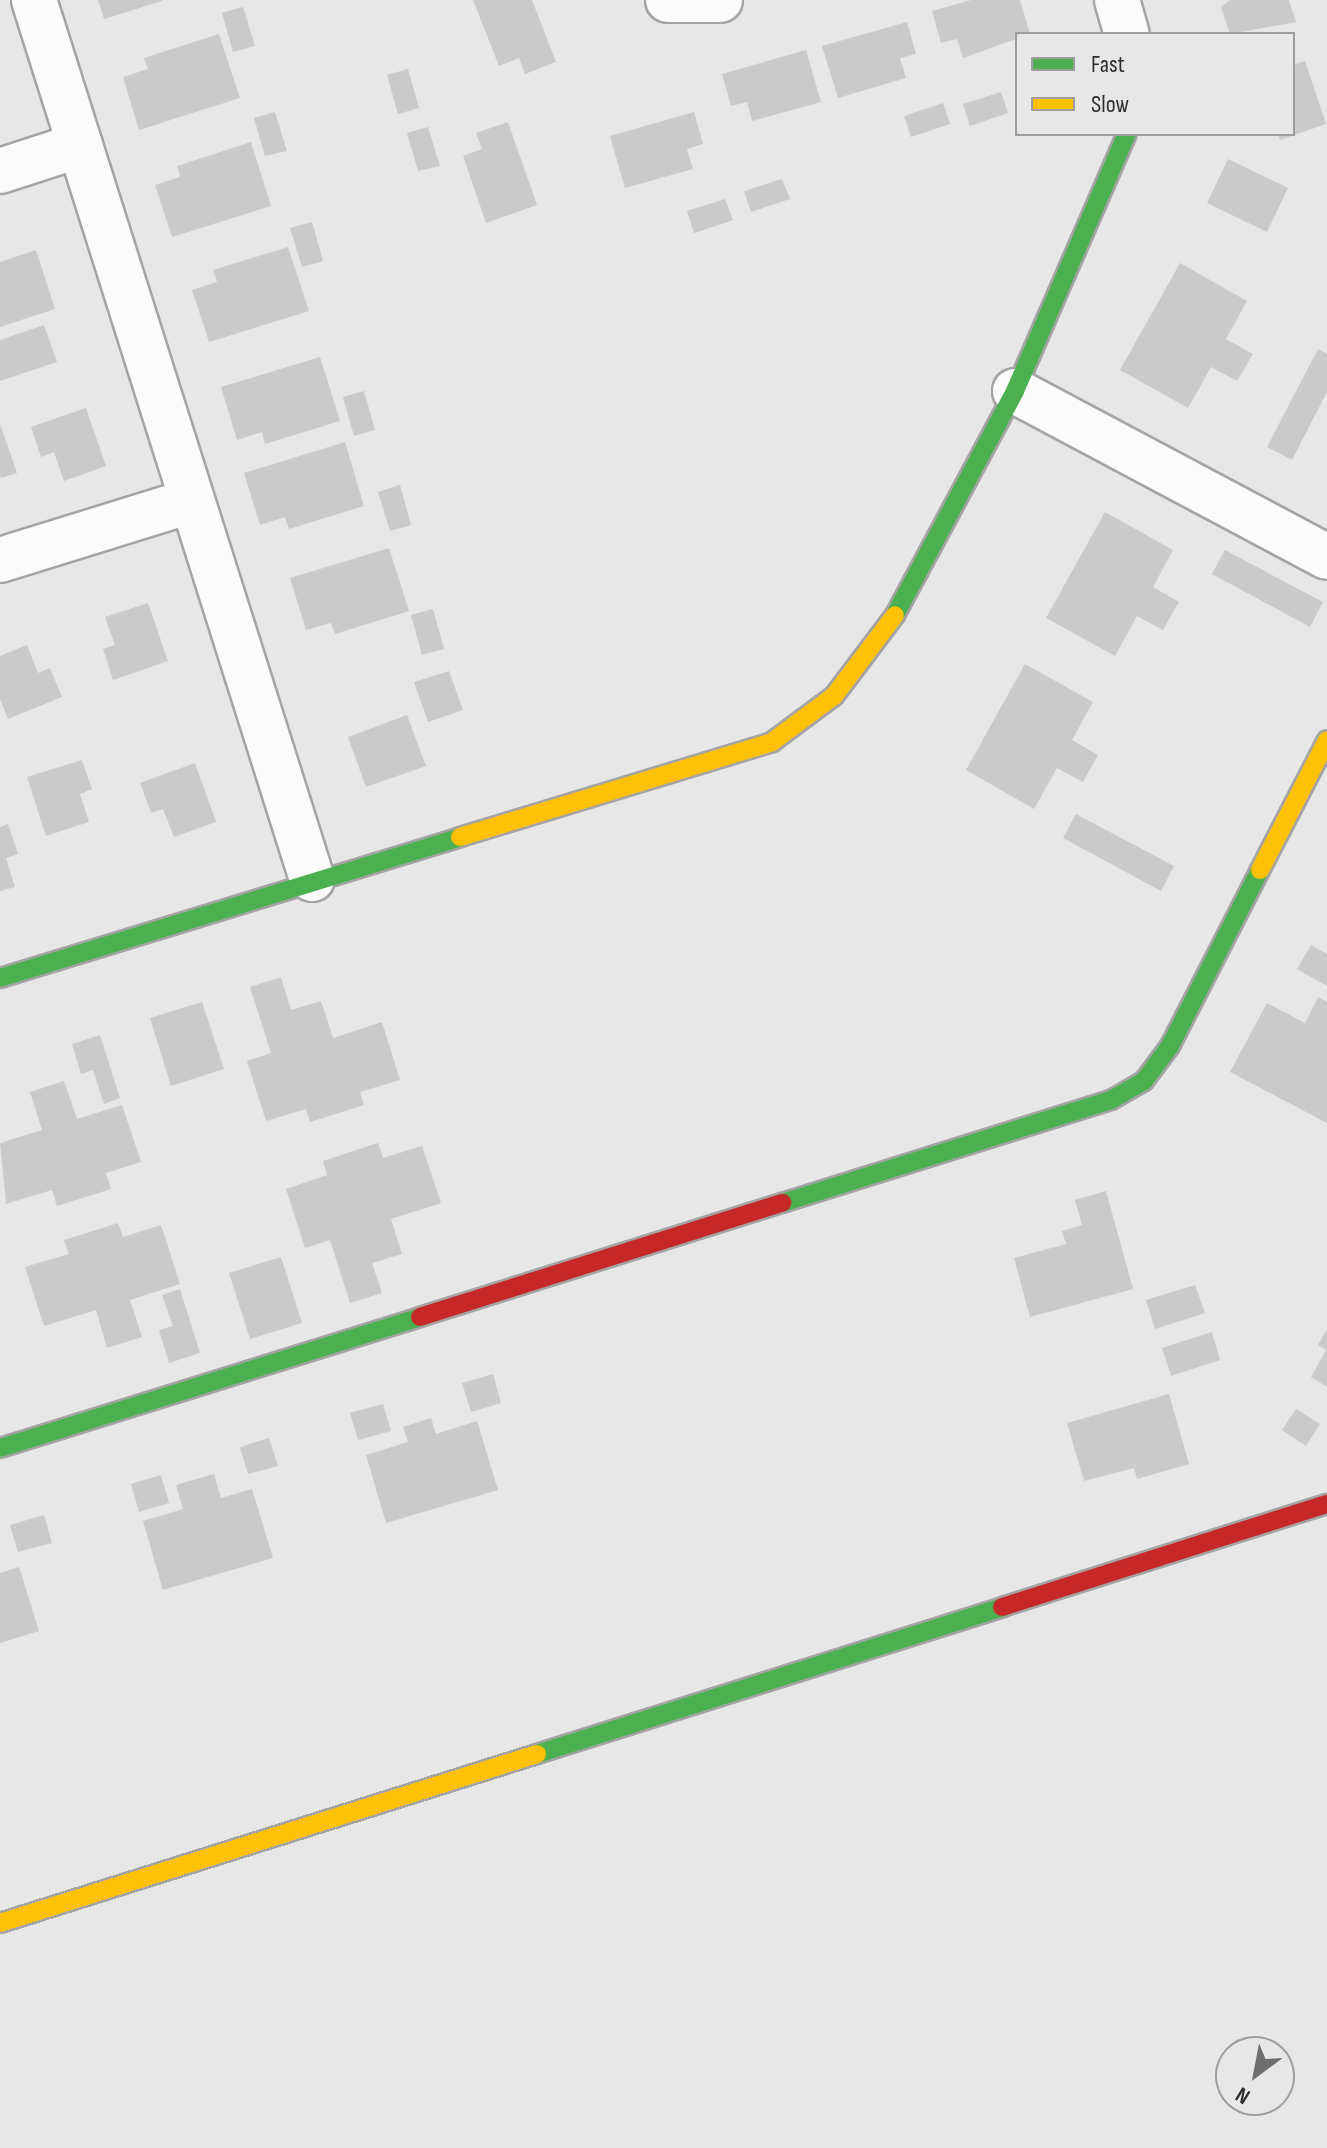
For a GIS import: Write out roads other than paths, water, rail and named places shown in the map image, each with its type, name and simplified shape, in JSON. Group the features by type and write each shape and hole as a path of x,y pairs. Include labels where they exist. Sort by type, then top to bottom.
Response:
{"street":[{"path":"34,0 312,879"},
{"path":"668,0 720,0"},
{"path":"1117,0 1126,32"},
{"path":"0,978 312,879 772,742 834,696 881,642 1015,391 1126,136"},
{"path":"0,171 80,145"},
{"path":"1015,391 1327,557"},
{"path":"0,560 191,501"},
{"path":"0,1448 1111,1100 1144,1081 1170,1046 1327,740"},
{"path":"0,1923 1327,1504"}]}
